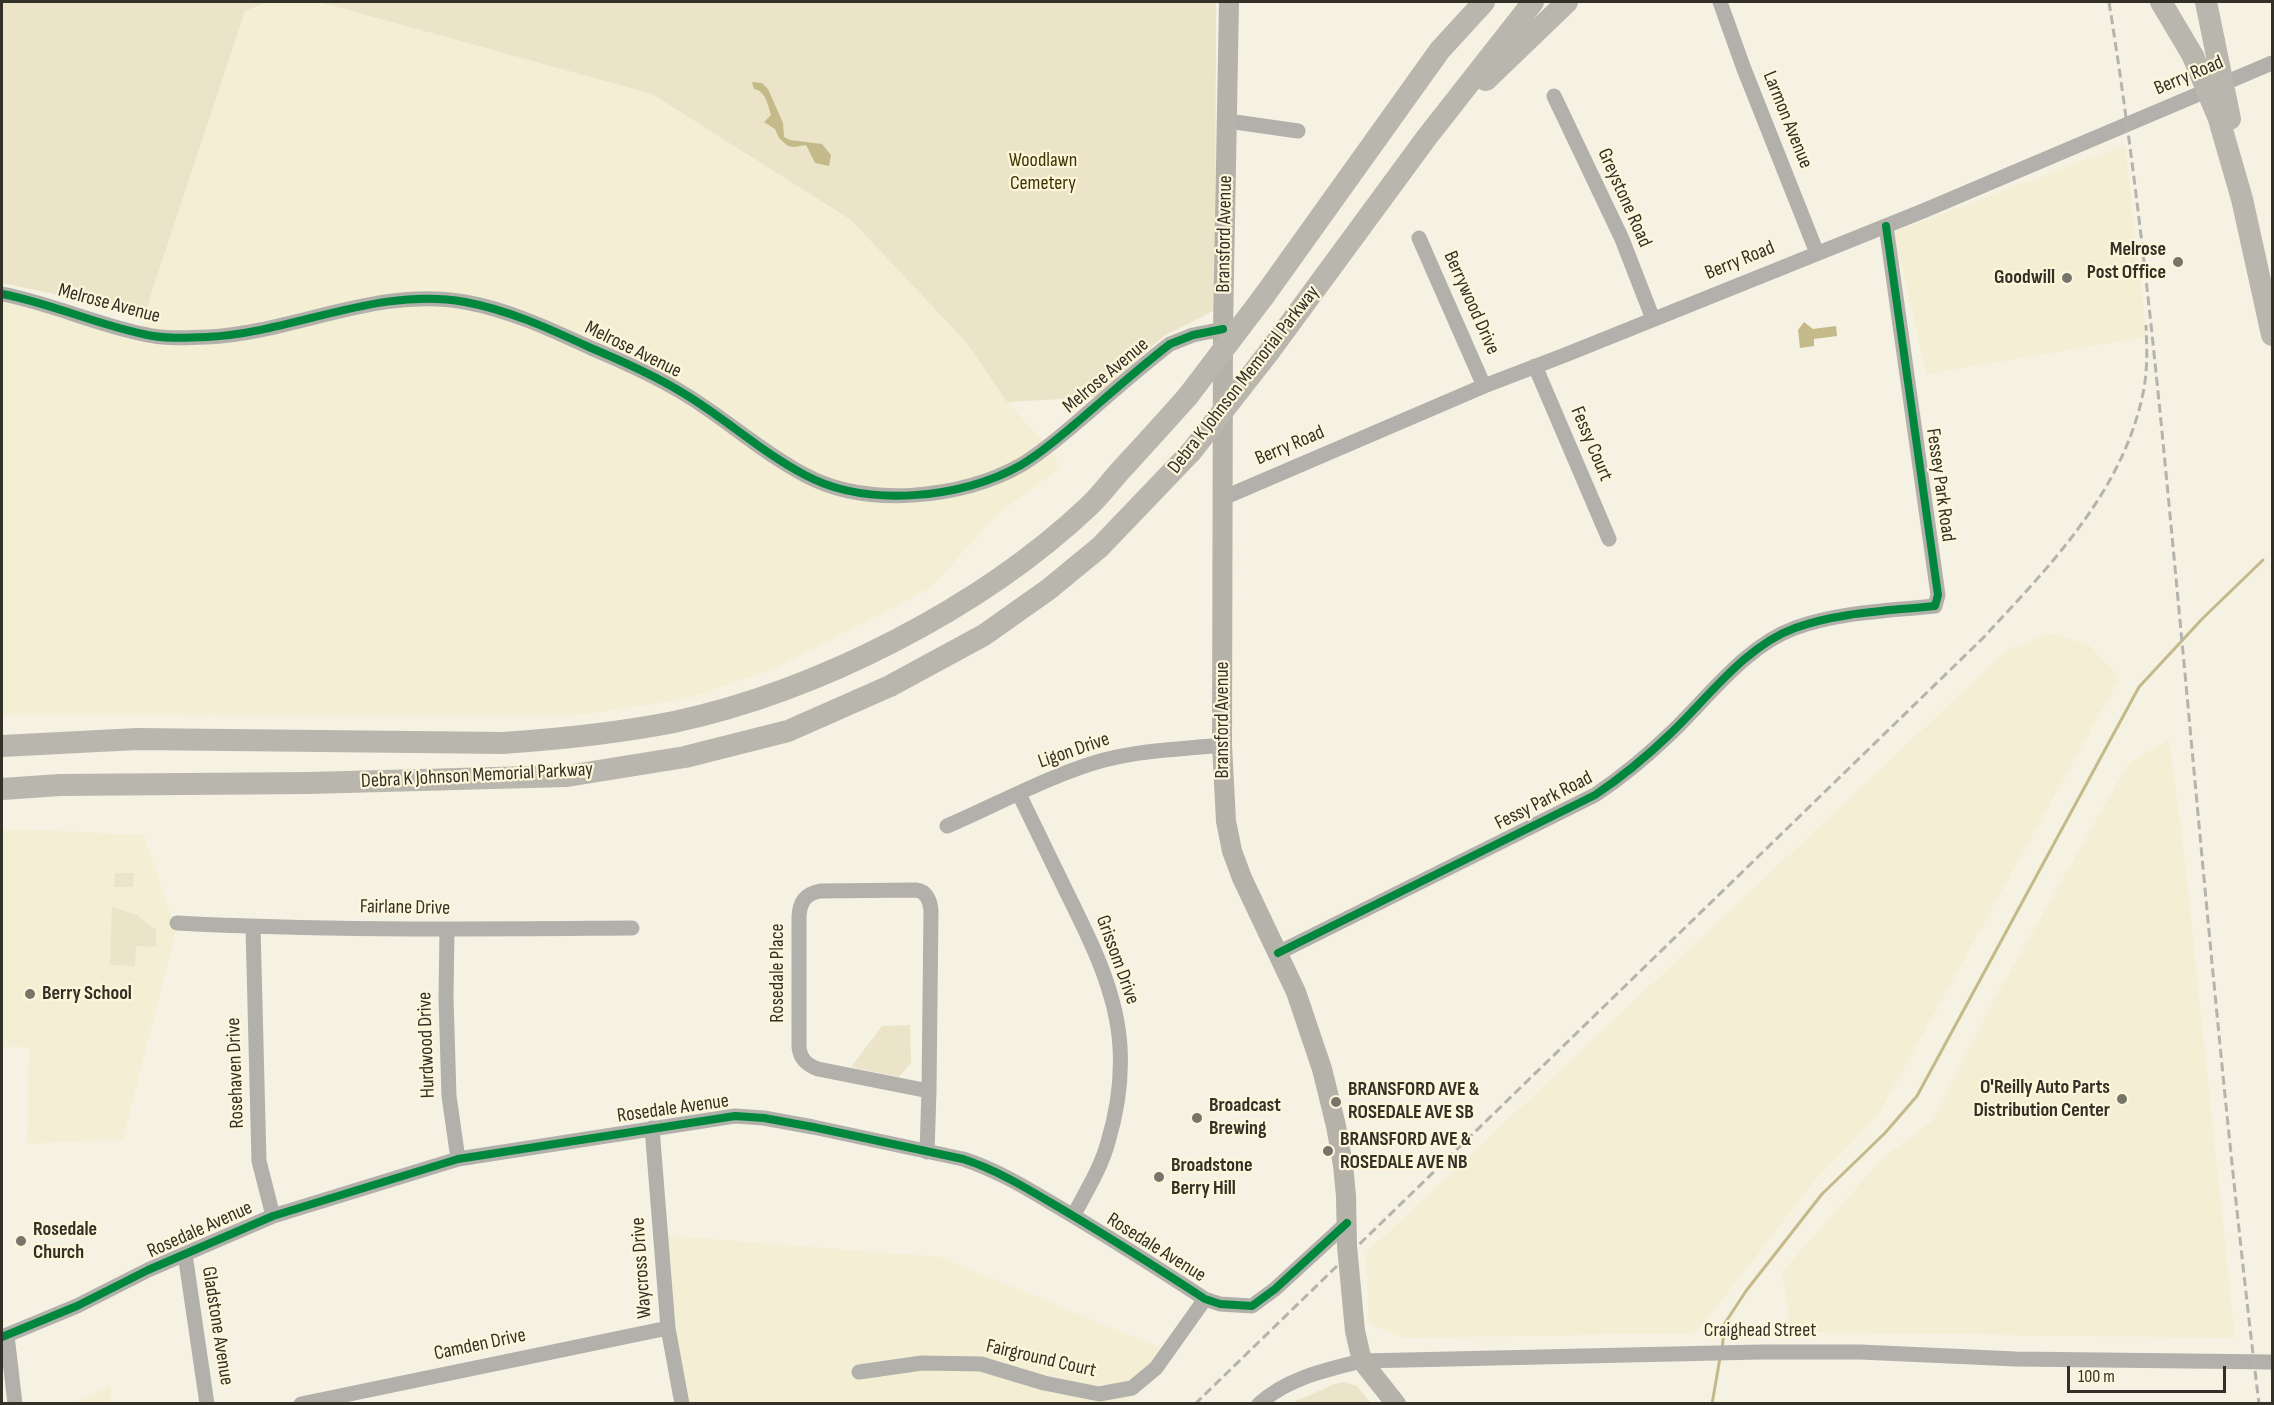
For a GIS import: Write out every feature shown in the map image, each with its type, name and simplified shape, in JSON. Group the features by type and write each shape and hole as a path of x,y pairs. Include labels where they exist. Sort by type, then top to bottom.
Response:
{"highway":[{"path":"1440,50 1455,18 1467,2"},
{"name":"Debra K Johnson Memorial Parkway","path":"2,746 137,739 503,743 549,740 637,729 716,711 822,674 873,652 966,600 1028,557 1088,507 1188,396 1264,296 1440,50 1484,2"},
{"name":"Debra K Johnson Memorial Parkway","path":"2,789 60,785 309,783 567,776 685,757 788,731 890,686 984,635 1049,589 1100,547 1191,452 1269,352 1427,137 1533,2"},
{"path":"1427,137 1567,2"},
{"path":"2161,2 2193,56 2225,121"},
{"path":"2206,2 2225,121 2272,335"}],"main road":[{"name":"Bransford Avenue","path":"1229,2 1223,329 1222,745 1224,802 1232,851 1251,899 1296,992 1328,1093 1343,1165 1347,1246 1355,1331 1362,1361 1396,1404"}],"street":[{"name":"Larmon Avenue","path":"1720,2 1817,253"},
{"name":"Berry Road","path":"1223,498 1485,386 2091,142 2272,63"},
{"name":"Greystone Road","path":"1554,96 1609,212 1653,319"},
{"path":"1228,121 1298,131"},
{"name":"Fessey Park Road","path":"1792,629 1852,615 1935,606 1938,595 1886,226"},
{"name":"Berrywood Drive","path":"1419,238 1485,386"},
{"name":"Melrose Avenue","path":"2,294 39,302 142,334 184,337 211,337 259,330 353,306 414,299 441,299 484,306 547,328 684,393 755,444 806,476 854,492 887,495 921,495 958,489 1020,466 1048,446 1170,344 1192,335 1223,329"},
{"name":"Fessy Court","path":"1535,366 1609,539"},
{"name":"Fessy Park Road","path":"1278,953 1596,795 1624,776 1751,653 1792,629"},
{"name":"Ligon Drive","path":"947,826 1076,769 1104,760 1151,752 1222,745"},
{"name":"Grissom Drive","path":"1019,794 1084,928 1104,976 1112,1001 1120,1046 1118,1095 1108,1144 1098,1170 1073,1216"},
{"name":"Rosedale Place","path":"927,1152 929,1091 931,910 927,897 916,890 824,891 810,894 801,903 799,916 799,1047 803,1059 818,1069 929,1091"},
{"name":"Fairlane Drive","path":"177,922 252,927 447,930 632,928"},
{"name":"Rosehaven Drive","path":"252,927 259,1161 273,1216"},
{"name":"Hurdwood Drive","path":"447,930 446,998 449,1096 458,1159"},
{"name":"Rosedale Avenue","path":"4,1336 77,1306 185,1254 273,1216 458,1159 719,1118 748,1116 813,1126 963,1159 993,1171 1073,1216 1205,1299 1220,1304 1252,1306 1347,1223"},
{"name":"Waycross Drive","path":"652,1128 668,1328 682,1404"},
{"name":"Gladstone Avenue","path":"185,1254 207,1404"},
{"name":"Fairground Court","path":"859,1372 922,1363 981,1364 1044,1383 1099,1395 1132,1388 1156,1368 1205,1299"},
{"name":"Camden Drive","path":"301,1404 668,1328"},
{"path":"4,1336 15,1404"},
{"name":"Craighead Street","path":"1259,1404 1267,1396 1310,1374 1362,1361 1682,1353 1860,1352 2025,1359 2272,1362"}],"shaded area":[{"path":"268,2 319,2 652,94 851,220 966,342 1007,402 1048,446 1060,468 999,513 930,588 776,668 686,699 572,716 2,715 2,294 142,334 145,313 245,11"},
{"path":"752,82 762,83 768,89 783,123 784,137 790,140 822,144 831,155 829,166 815,163 806,145 788,146 779,138 775,129 764,122 771,115 769,107 764,95 754,89"},
{"path":"2125,145 2147,337 1927,374 1893,232"},
{"path":"1804,322 1813,329 1836,326 1837,336 1814,339 1814,346 1800,348 1798,330"},
{"path":"2050,633 2089,645 2120,677 1878,1115 1816,1179 1696,1333 1405,1338 1369,1323 1366,1253 2006,651"},
{"path":"2169,740 2182,834 2235,1338 1791,1332 1782,1272 1881,1160 1933,1120 1990,1007 2128,764"},
{"path":"16,829 144,835 176,930 123,1139 27,1144 29,1047 2,1047 2,831"},
{"path":"660,1235 940,1257 1168,1351 1126,1403 682,1403"},
{"path":"110,1386 112,1403 71,1403 79,1400"}],"green space":[{"path":"2,2 268,2 245,11 145,313 2,283"},
{"name":"Woodlawn Cemetery","path":"319,2 1216,2 1215,310 1164,336 1096,397 1007,402 966,342 851,220 652,94"},
{"path":"115,873 134,873 133,887 114,887"},
{"path":"112,907 137,915 156,930 156,947 136,946 135,966 110,965"},
{"path":"910,1025 911,1063 899,1077 851,1067 882,1026"},
{"path":"1344,1382 1357,1386 1371,1403 1291,1403 1335,1384"}],"waterway":[{"path":"1722,1349 1725,1323 1746,1291 1822,1194 1885,1133 1917,1096 2139,687 2203,618 2263,560"},
{"path":"1712,1404 1720,1358"}],"railway":[{"path":"2109,2 2133,167 2152,332 2219,1034 2259,1404"},
{"path":"1195,1404 1982,639 2032,585 2056,557 2099,498 2117,467 2132,433 2144,389 2147,361 2146,325"}],"cycle path":[{"path":"1278,953 1595,795 1643,759 1743,660 1777,636 1795,628 1829,619 1935,606 1938,595 1886,226"},
{"path":"2,294 125,330 151,336 175,338 239,334 399,300 432,299 481,305 545,327 661,380 805,475 829,485 856,492 885,495 943,492 997,477 1037,455 1170,344 1193,335 1223,329"},
{"path":"2,1337 77,1306 148,1270 273,1216 458,1159 735,1116 764,1118 813,1127 977,1164 1028,1189 1205,1299 1220,1304 1252,1306 1275,1289 1347,1223"}],"place":[{"name":"Melrose Post Office","path":"2178,262"},
{"name":"Goodwill","path":"2067,278"},
{"name":"Berry School","path":"30,994"},
{"name":"O'Reilly Auto Parts Distribution Center","path":"2122,1099"},
{"name":"BRANSFORD AVE & ROSEDALE AVE SB","path":"1336,1102"},
{"name":"Broadcast Brewing","path":"1197,1118"},
{"name":"BRANSFORD AVE & ROSEDALE AVE NB","path":"1328,1151"},
{"name":"Broadstone Berry Hill","path":"1159,1177"},
{"name":"Rosedale Church","path":"21,1241"}]}
